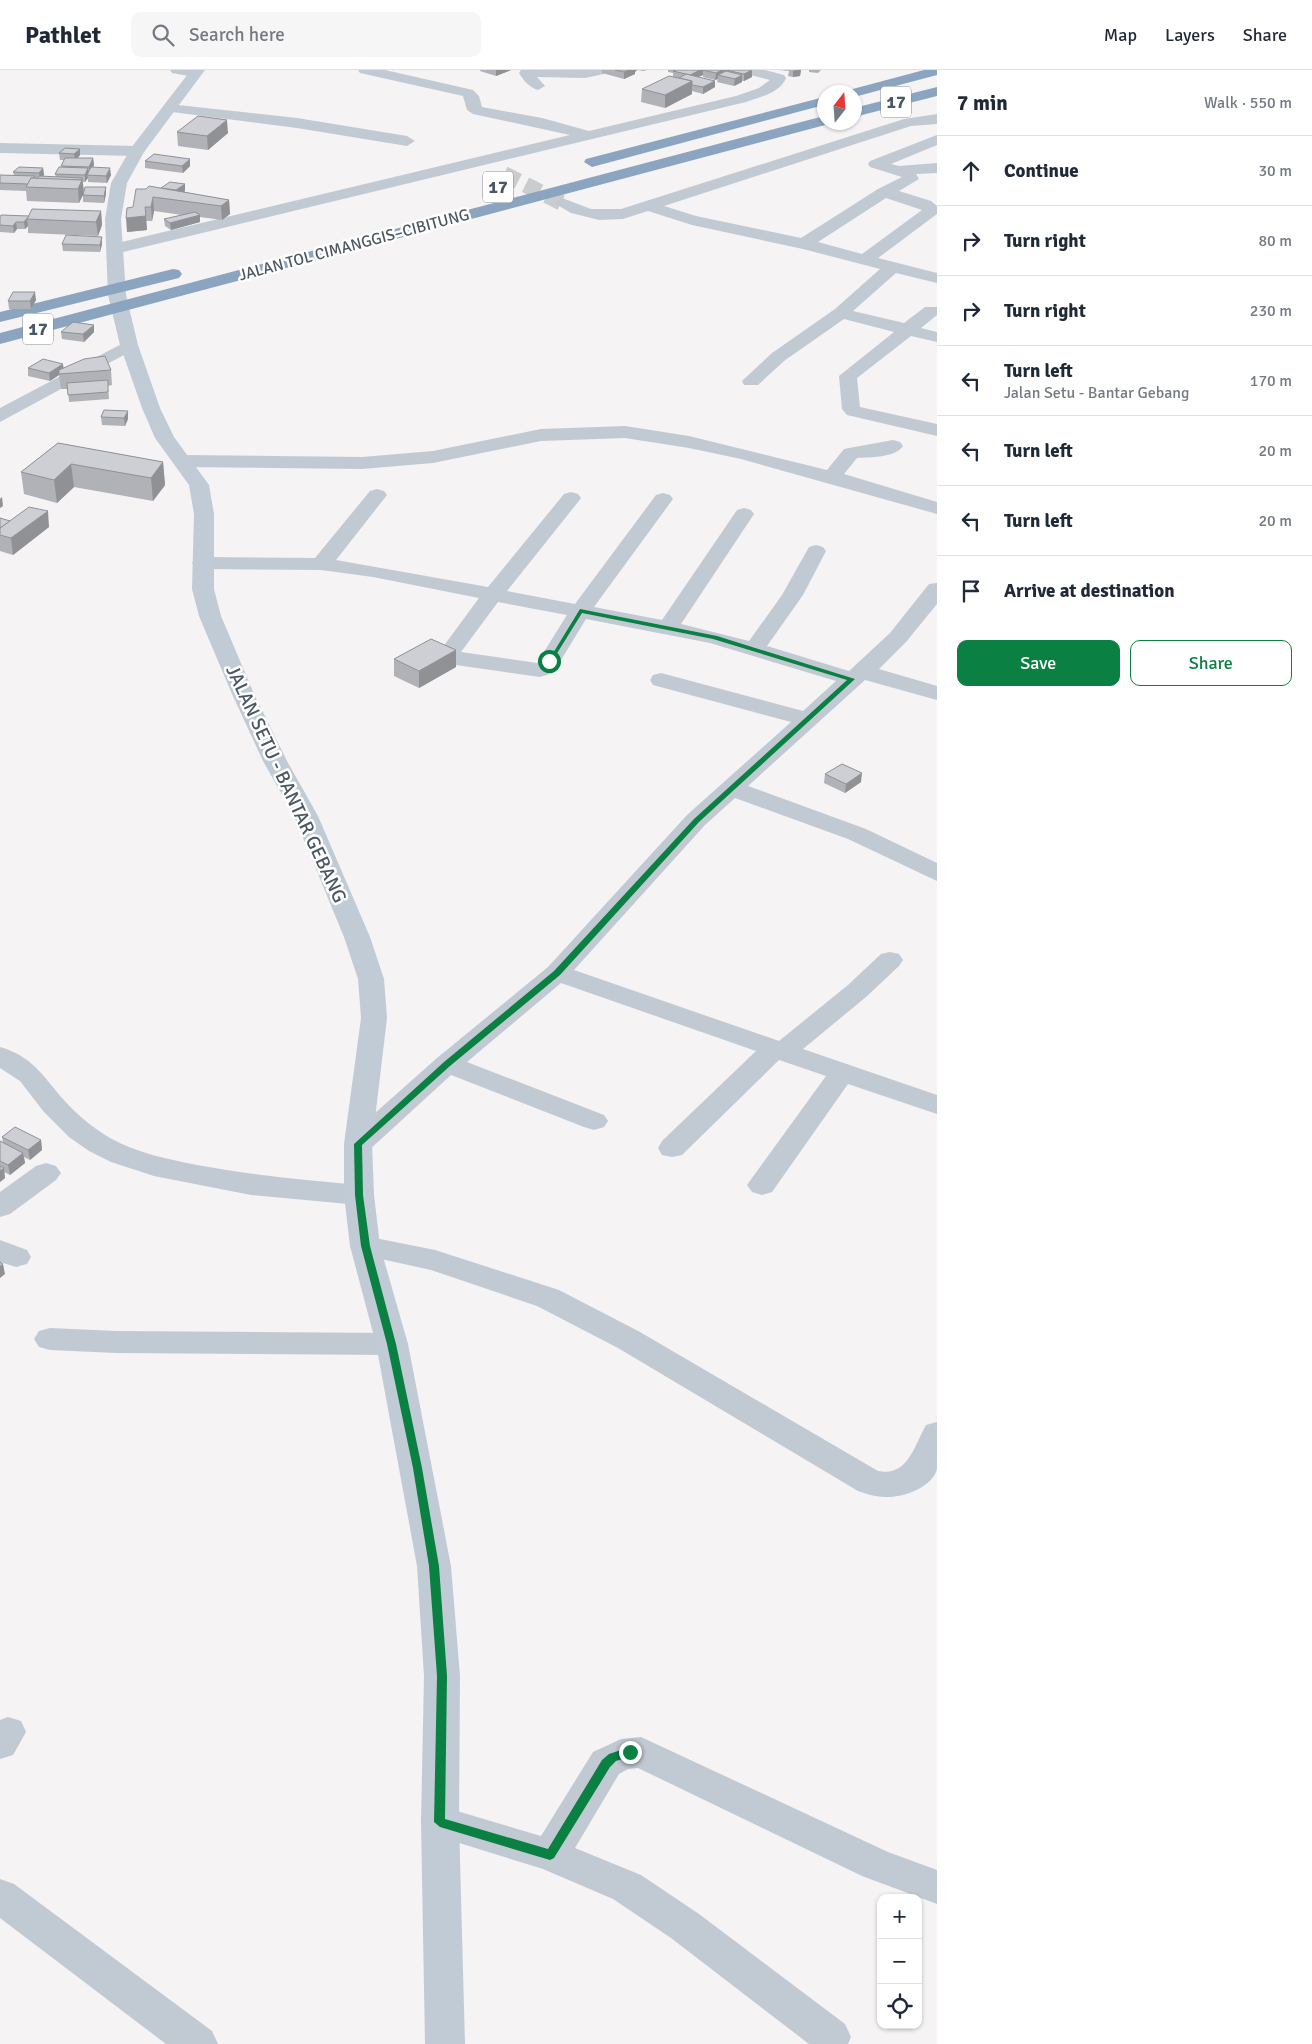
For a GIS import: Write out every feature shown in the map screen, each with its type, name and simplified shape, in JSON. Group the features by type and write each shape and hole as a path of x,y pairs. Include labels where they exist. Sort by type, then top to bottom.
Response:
{"highway":[{"name":"17","path":"862,91 937,71"},
{"name":"17","path":"862,111 937,91"},
{"path":"575,167 817,103"},
{"name":"JALAN TOL CIMANGGIS–CIBITUNG","path":"0,339 817,123"},
{"name":"17","path":"0,317 192,269"}],"main road":[{"name":"JALAN SETU - BANTAR GEBANG","path":"190,71 169,108 137,151 119,183 113,219 117,295 129,345 151,408 165,438 199,485 204,514 203,589 210,616 251,711 275,761 306,816 357,937 371,979 374,1018 358,1144 359,1195 365,1246 392,1344 417,1468 434,1566 442,1676 440,1822 445,2044"}],"street":[{"path":"365,70 468,92 472,96 476,111 542,123 586,135"},
{"path":"538,86 526,73 540,70 596,73 604,70"},
{"path":"115,249 741,98 764,91 778,81 779,78 748,70"},
{"path":"169,108 297,123 407,141"},
{"path":"562,203 578,212 605,216 623,214 909,122 937,119"},
{"path":"937,140 876,164 891,169 906,170 937,168"},
{"path":"0,148 137,151"},
{"path":"476,161 504,174"},
{"path":"804,244 884,192 911,179 906,170"},
{"path":"866,259 932,210 925,204 884,192"},
{"path":"647,206 692,220 804,244 937,278"},
{"path":"751,381 778,357 841,313 857,286 894,266"},
{"path":"931,311 848,376 851,409 937,430"},
{"path":"841,313 937,337"},
{"path":"0,416 129,345"},
{"path":"183,461 362,463 433,457 541,435 616,432 688,442 831,477 937,508"},
{"path":"831,477 850,454 880,450 893,446"},
{"path":"320,564 376,495"},
{"path":"571,498 492,594 448,655 449,657 499,666 542,669 546,667 580,611 663,499"},
{"path":"668,627 744,514"},
{"path":"755,648 792,595 816,551"},
{"path":"202,563 320,564 373,570 668,627 858,676 937,693"},
{"path":"358,1144 447,1064 557,973 696,820 858,676 900,634 937,589"},
{"path":"661,680 809,720"},
{"path":"731,788 856,834 937,873"},
{"path":"672,1148 778,1050 857,991 890,960"},
{"path":"557,973 937,1105"},
{"path":"0,1056 30,1075 54,1106 79,1130 99,1144 121,1155 154,1166 242,1184 359,1195"},
{"path":"447,1064 594,1121"},
{"path":"762,1185 842,1072"},
{"path":"0,1207 46,1173"},
{"path":"365,1246 435,1260 548,1298 663,1359 866,1481 887,1485 914,1477 935,1446"},
{"path":"50,1339 116,1342 392,1344"},
{"path":"550,1855 606,1763 621,1754 642,1752 874,1864 937,1887"},
{"path":"440,1822 550,1855 627,1887 685,1926 830,2037"},
{"path":"0,1896 198,2044"}],"building":[{"path":"700,70 690,75 673,71"},
{"path":"703,70 722,70 716,73"},
{"path":"726,70 752,70 744,74"},
{"path":"726,71 742,75 735,79 718,75"},
{"path":"686,74 715,81 703,87 692,85 692,81 679,78"},
{"path":"669,76 692,81 665,95 642,89"},
{"path":"198,116 227,120 207,136 177,132"},
{"path":"65,148 80,149 74,154 59,153"},
{"path":"154,154 190,159 182,166 145,161"},
{"path":"65,158 93,158 89,167 61,166"},
{"path":"19,167 43,168 39,173 13,172"},
{"path":"59,167 88,168 85,175 55,174"},
{"path":"91,167 110,168 106,176 87,175"},
{"path":"0,175 35,176 31,178 28,184 0,183"},
{"path":"39,176 82,178 82,180 37,179"},
{"path":"31,178 82,180 78,189 26,187"},
{"path":"170,182 185,184 176,190 161,188"},
{"path":"149,186 229,200 221,206 153,197 151,207 145,207 146,216 126,218 127,208 133,207 136,189 146,189"},
{"path":"85,187 106,187 104,196 83,195"},
{"path":"32,209 101,211 96,222 27,219"},
{"path":"195,212 200,215 170,223 164,219"},
{"path":"1,215 29,216 24,222 16,222 13,226 0,225"},
{"path":"66,235 102,237 100,245 62,244"},
{"path":"13,292 35,292 30,301 8,301"},
{"path":"73,322 94,325 83,334 61,332"},
{"path":"105,356 111,370 59,374 59,370 84,359"},
{"path":"43,359 63,364 49,373 28,368"},
{"path":"108,380 108,392 68,395 67,383"},
{"path":"104,410 128,411 124,418 101,417"},
{"path":"58,443 163,462 151,478 71,464 54,480 21,472"},
{"path":"29,507 48,511 11,538 0,535 0,528"},
{"path":"0,518 10,521 0,528"},
{"path":"431,639 456,650 419,671 394,659"},
{"path":"842,764 862,773 846,784 825,774"},
{"path":"15,1127 41,1140 28,1150 2,1137"},
{"path":"0,1141 23,1153 8,1165 0,1161"}],"tunnel":[{"path":"504,174 562,203"}],"route":[{"path":"549,661 580,611 714,637 852,679 809,720 696,820 557,973 447,1064 358,1144 359,1195 365,1246 392,1344 417,1468 434,1566 442,1676 440,1822 550,1855 606,1763 612,1758 630,1752"}]}
